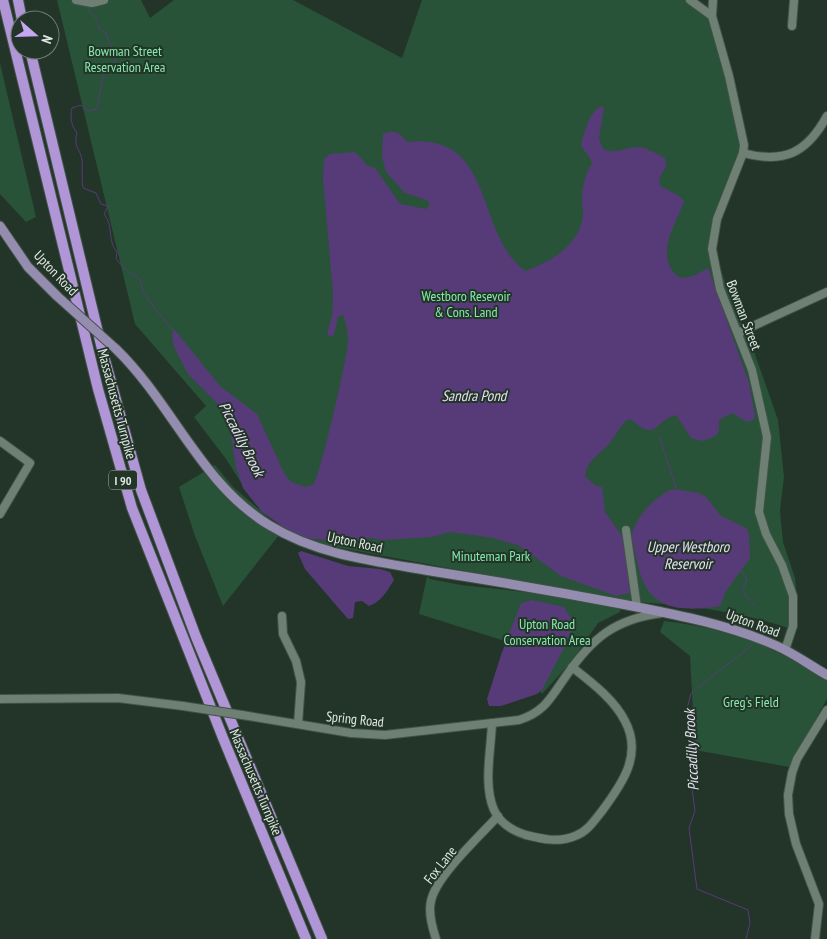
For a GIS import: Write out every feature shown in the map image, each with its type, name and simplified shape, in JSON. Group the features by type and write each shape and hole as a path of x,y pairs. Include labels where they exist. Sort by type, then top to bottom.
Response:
{"highway":[{"name":"Massachusetts Turnpike","path":"3,0 99,395 132,508 185,646 306,939"},
{"name":"Massachusetts Turnpike","path":"32,60 102,349 141,490 186,612 322,939"}],"main road":[{"name":"Upton Road","path":"0,226 28,267 116,349 142,379 232,495 257,517 286,535 318,548 355,557 637,607 725,628 785,650 827,675"}],"street":[{"path":"76,0 92,3 104,0"},
{"path":"690,0 712,16"},
{"name":"Bowman Street","path":"713,0 712,16 742,132 744,153 717,219 712,249 720,289 752,370 767,437 759,512 766,534 782,564 793,596 793,626 785,650"},
{"path":"792,26 794,0"},
{"path":"744,153 770,159 788,155 814,137 827,116"},
{"path":"738,333 827,292"},
{"path":"0,441 30,463 0,514"},
{"path":"626,530 637,607"},
{"name":"Spring Road","path":"0,699 118,698 183,706 362,734 385,735 519,720 540,712 572,667 595,640 613,627 633,619 665,613"},
{"path":"282,616 283,634 296,661 301,682 298,724"},
{"path":"492,723 489,790 491,802 498,816 510,828 531,836 553,840 575,836 585,831 593,823 625,777 632,750 626,723 613,704 572,667"},
{"path":"815,939 819,904 796,844 789,814 788,796 797,759 827,710"},
{"name":"Fox Lane","path":"436,939 430,913 434,891 447,873 498,816"}],"green space":[{"name":"Westboro Resevoir & Cons. Land","path":"57,0 141,0 150,18 174,0 293,0 402,58 422,0 698,0 718,23 745,140 723,199 716,255 728,291 751,343 778,420 784,477 780,511 783,542 795,578 798,605 791,629 748,616 703,608 658,603 612,601 620,603 620,612 598,623 571,662 542,694 508,642 419,614 427,576 430,579 461,585 607,601 585,593 319,544 305,538 345,542 251,498 226,459 194,417 206,406 135,324"},
{"path":"0,63 36,217 26,222 0,194"},
{"path":"215,465 233,487 283,530 223,606 195,536 179,487"},
{"name":"Greg's Field","path":"664,621 709,628 749,640 807,667 827,679 827,699 789,767 695,750 690,656 660,632"}],"water":[{"name":"Sandra Pond","path":"602,106 604,108 599,138 603,149 617,151 639,147 665,158 666,167 659,181 664,188 680,196 684,201 667,246 669,264 674,273 682,278 708,268 749,383 755,416 753,420 747,422 732,413 719,420 719,430 716,436 702,441 691,438 676,415 650,430 639,426 631,419 627,420 608,445 588,466 585,476 596,486 602,487 605,512 622,536 633,585 630,593 616,596 561,576 520,546 494,538 450,532 432,537 382,540 371,538 345,542 303,538 293,534 262,512 243,488 236,467 231,435 222,408 188,374 174,347 172,335 174,329 220,386 257,414 284,473 291,482 306,487 313,485 317,477 333,416 348,341 347,327 343,315 338,317 334,335 331,337 327,334 332,316 333,294 323,178 324,159 330,154 355,152 368,166 375,168 400,204 426,209 430,205 427,200 405,193 386,172 382,156 383,134 394,132 407,142 436,143 456,153 470,168 509,254 525,271 545,263 563,251 570,244 581,226 584,181 592,163 581,145 590,117"},
{"name":"Upper Westboro Reservoir","path":"672,489 699,493 706,497 721,516 746,528 749,533 750,558 726,591 720,606 691,609 669,606 656,599 646,588 643,581 632,538 634,527 648,507"},
{"path":"301,551 348,566 380,569 390,572 394,580 384,595 374,604 369,606 362,601 355,602 353,618 348,619 305,569 298,553"},
{"path":"532,600 564,607 574,623 565,646 542,690 537,694 501,706 489,706 487,699 521,603"}],"waterway":[{"name":"Piccadilly Brook","path":"88,9 97,19 99,29 106,33 116,60 103,76 97,109 88,111 81,105 72,108 73,127 77,133 76,145 82,160 83,188 96,193 101,204 108,206 104,214 109,223 112,243 117,252 116,259 126,270 139,278 144,294 173,331"},
{"name":"Piccadilly Brook","path":"659,436 677,490"},
{"name":"Piccadilly Brook","path":"741,570 747,579 742,591 755,605"},
{"name":"Piccadilly Brook","path":"746,939 750,923 748,910 697,889 689,828 695,811 691,781 695,755 687,709 691,693 752,645"}],"park label":[{"name":"Bowman Street Reservation Area","path":"125,59"},
{"name":"Minuteman Park","path":"491,556"},
{"name":"Upton Road Conservation Area","path":"547,632"}]}
